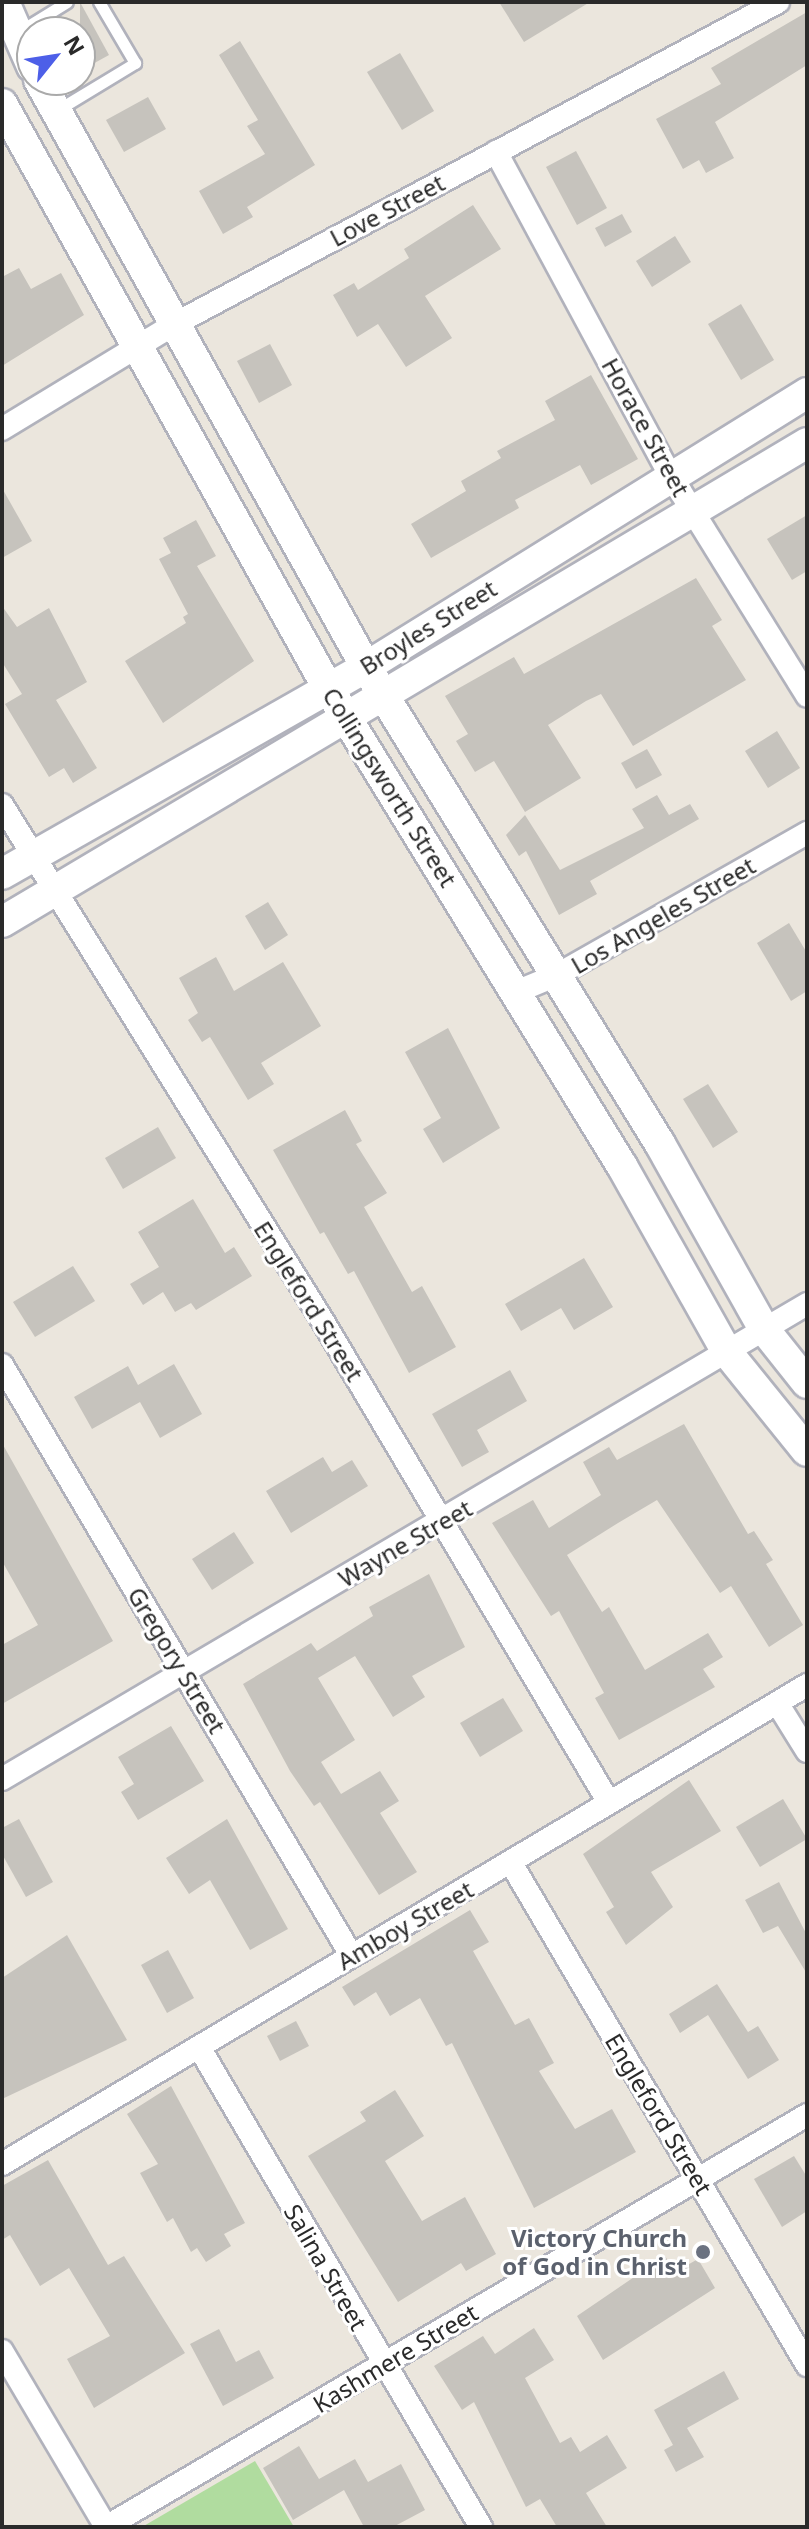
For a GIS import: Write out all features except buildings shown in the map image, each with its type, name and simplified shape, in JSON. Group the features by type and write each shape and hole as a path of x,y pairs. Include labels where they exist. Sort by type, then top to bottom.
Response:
{"main road":[{"path":"4,2 16,31"},
{"name":"Collingsworth Street","path":"48,96 366,667 557,975 764,1329 807,1383"},
{"name":"Collingsworth Street","path":"2,104 328,688 516,992 727,1352 807,1451"},
{"name":"Broyles Street","path":"2,874 366,667 669,473 807,393"},
{"name":"Broyles Street","path":"2,922 51,890 384,697 807,443"}],"street":[{"name":"Love Street","path":"2,429 173,325 778,2"},
{"name":"Horace Street","path":"496,152 669,473 807,696"},
{"name":"Engleford Street","path":"2,805 30,856 443,1521 608,1801"},
{"name":"Los Angeles Street","path":"516,992 557,975 807,833"},
{"name":"Wayne Street","path":"2,1779 807,1304"},
{"name":"Gregory Street","path":"2,1365 351,1955"},
{"name":"Amboy Street","path":"2,2164 511,1863 608,1801 779,1706 807,1685"},
{"path":"779,1706 807,1751"},
{"name":"Engleford Street","path":"511,1863 807,2365"},
{"name":"Salina Street","path":"199,2047 382,2365 481,2527"},
{"name":"Kashmere Street","path":"106,2527 807,2115"},
{"path":"2,2351 106,2527"}],"lane":[{"path":"44,16 67,2"},
{"path":"56,111 135,63 99,2"}],"green space":[{"path":"255,2461 294,2527 142,2527"}],"place":[{"name":"Victory Church of God in Christ","path":"703,2252"}]}
